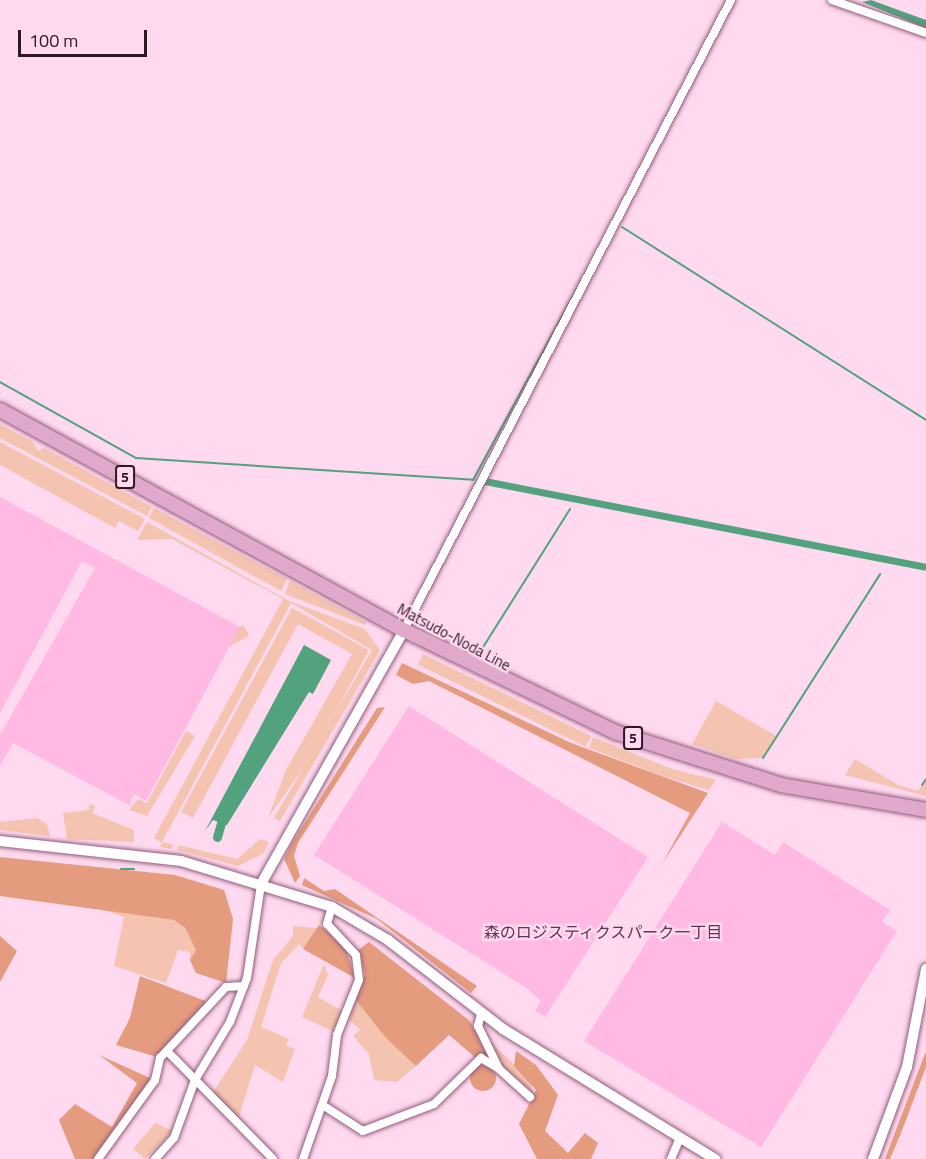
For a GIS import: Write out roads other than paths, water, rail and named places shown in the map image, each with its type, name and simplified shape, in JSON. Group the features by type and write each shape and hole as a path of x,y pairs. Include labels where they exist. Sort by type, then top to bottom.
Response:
{"main road":[{"name":"Matsudo-Noda Line","path":"0,410 404,630 524,692 677,754 802,790 926,810"}],"street":[{"path":"155,1159 174,1138 195,1080 230,1022 244,986 261,884 404,630 731,0"},
{"path":"832,0 858,4 926,33"},
{"path":"0,841 181,861 332,907 388,940 481,1014 715,1159"},
{"path":"303,1159 324,1106 337,1035 360,971 352,948 327,924 332,907"},
{"path":"873,1159 907,1067 926,969"},
{"path":"98,1159 123,1130 167,1051 226,987 244,986"},
{"path":"481,1014 478,1026 499,1069"},
{"path":"167,1051 273,1159"},
{"path":"324,1106 363,1131 434,1104 481,1058 499,1069 530,1096"},
{"path":"671,1159 680,1138"}],"waterway":[{"path":"622,227 926,420"},
{"path":"0,382 136,458 473,480 589,266"},
{"path":"480,652 570,509"},
{"path":"763,758 880,574"},
{"path":"922,785 926,779"},
{"path":"217,837 221,823"},
{"path":"121,869 134,869"}],"district":[{"name":"森のロジスティクスパーク一丁目","path":"603,932"}]}
